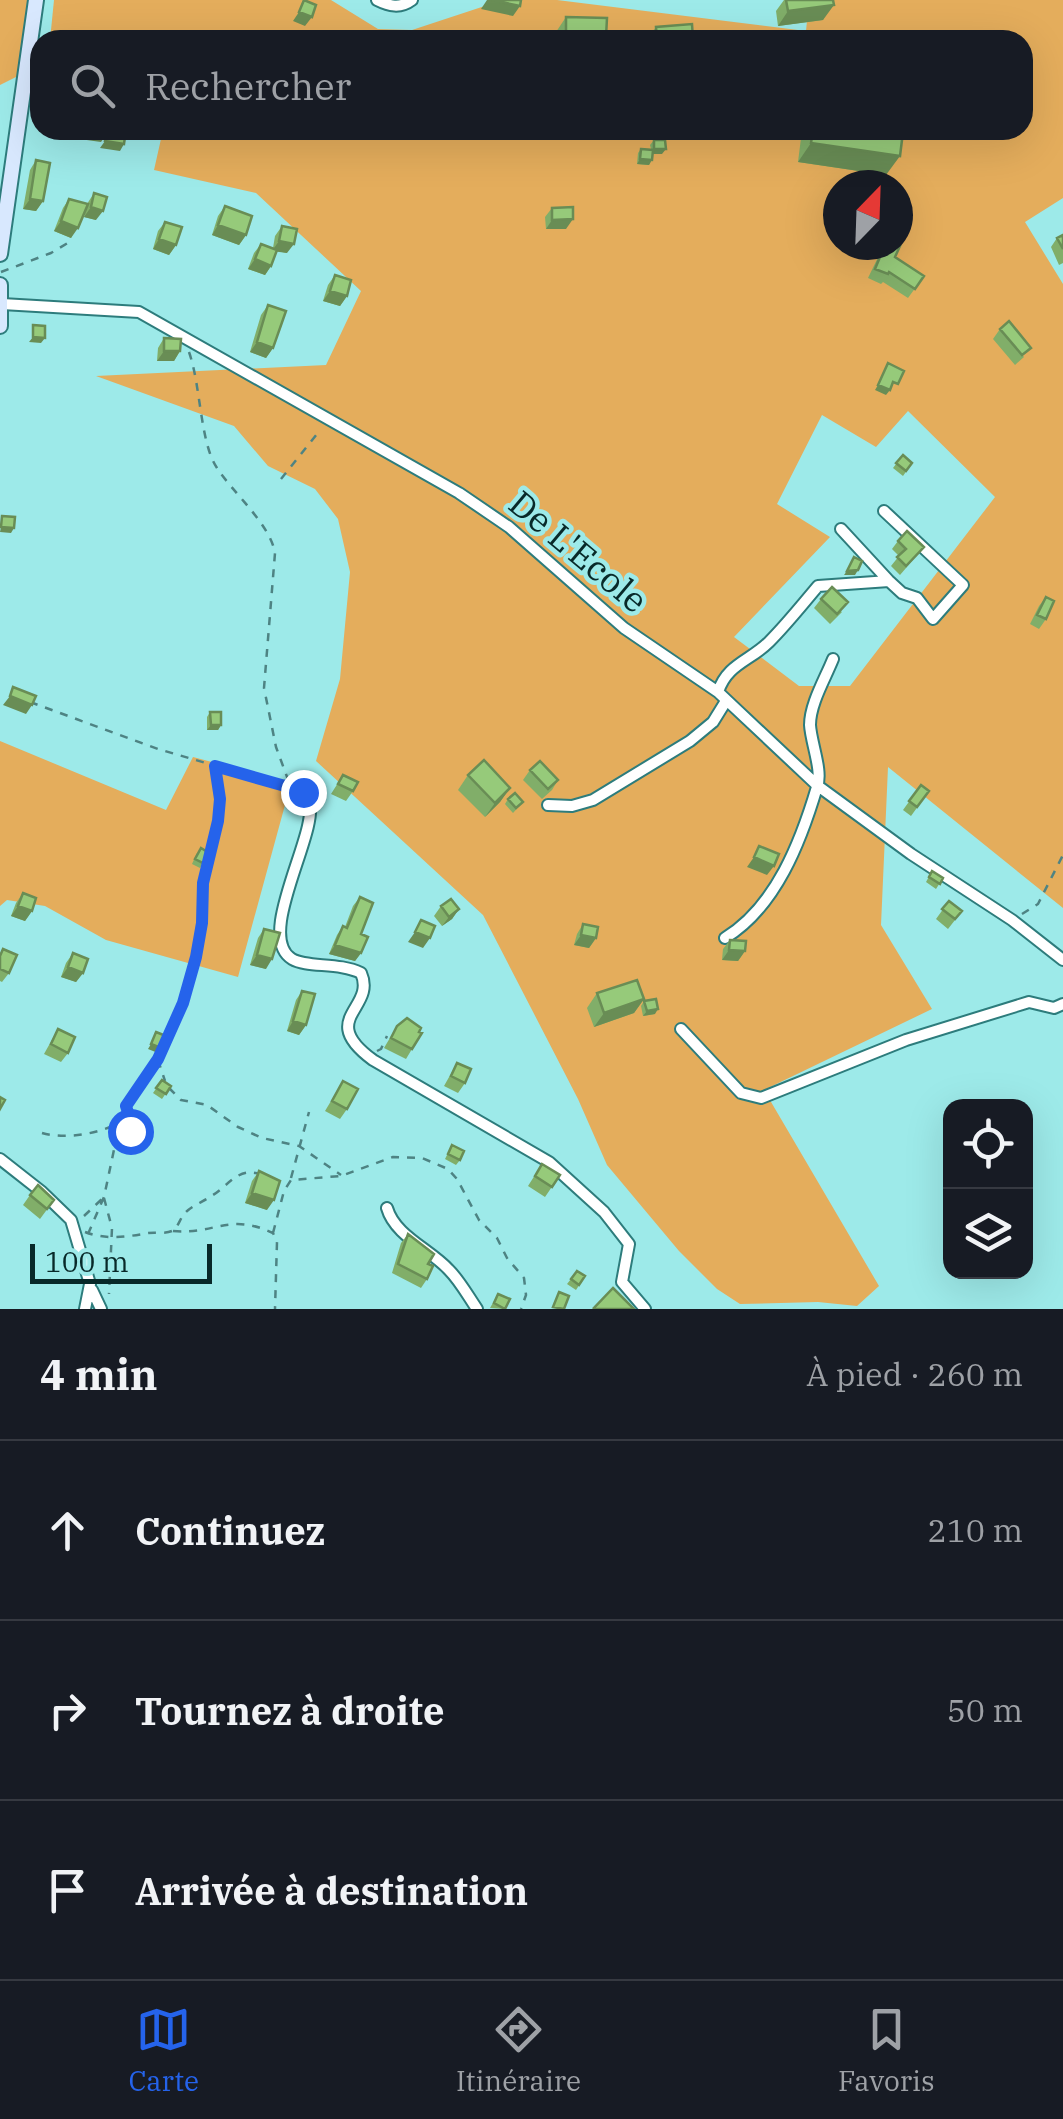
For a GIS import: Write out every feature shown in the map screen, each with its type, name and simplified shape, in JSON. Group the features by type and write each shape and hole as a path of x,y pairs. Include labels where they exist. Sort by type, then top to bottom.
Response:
{"street":[{"path":"32,30 36,0"},
{"path":"377,0 390,6 412,0"},
{"path":"0,254 30,42"},
{"path":"0,285 0,326"},
{"name":"De L'Ecole","path":"2,304 126,308 158,320 459,493 509,527 624,628 722,696 818,786 911,854 1012,920 1063,960"},
{"path":"841,528 889,582 902,593 917,598 933,619 963,586 884,511"},
{"path":"548,805 572,806 592,800 690,742 712,722 728,672 765,646 818,586 889,582"},
{"path":"725,938 746,922 780,879 818,786 810,718 833,659"},
{"path":"309,801 312,810 290,879 280,944 292,960 337,965 361,973 365,982 348,1028 351,1042 366,1055 549,1162 604,1212 629,1244 622,1282 644,1309"},
{"path":"681,1029 741,1093 761,1098 906,1040 1028,1002 1054,1008 1063,1004"},
{"path":"0,1159 42,1192 73,1224 90,1284 103,1304"},
{"path":"387,1208 393,1222 406,1235 453,1274 477,1309"},
{"path":"86,1309 90,1284"}],"path":[{"path":"0,273 71,241"},
{"path":"182,337 201,394 208,452 235,496 272,538 275,553 264,688 276,747 290,785"},
{"path":"281,479 328,420"},
{"path":"23,700 158,749 290,785 303,792 309,801"},
{"path":"42,1133 96,1133 118,1124 126,1114 130,1098 144,1084 158,1059 183,1003 196,957 203,883 218,821 220,799 215,766"},
{"path":"1012,920 1038,904 1063,855"},
{"path":"366,1055 381,1049 387,1036"},
{"path":"158,1059 166,1083 181,1100 207,1105 238,1128 262,1138 299,1146 342,1176"},
{"path":"275,1309 277,1242 273,1233 309,1112"},
{"path":"80,1247 104,1197 115,1145 132,1125 126,1114"},
{"path":"291,1180 342,1176 393,1157 422,1158 448,1169 472,1211 524,1278 526,1295 521,1309"},
{"path":"172,1230 183,1214 220,1191 228,1179 255,1172 263,1179"},
{"path":"104,1197 73,1224 88,1233 112,1237 199,1231 242,1222 273,1233"},
{"path":"103,1304 110,1289 112,1237 104,1197"}],"shaded area":[{"path":"0,0 29,0 18,76 0,85"},
{"path":"54,0 331,0 378,29 412,30 51,30"},
{"path":"503,0 557,0 798,30 412,30"},
{"path":"809,0 1063,0 1063,198 1025,222 1063,284 1063,908 888,767 881,925 932,1009 764,1090 879,1286 857,1306 818,1302 740,1304 717,1289 679,1251 607,1165 578,1099 483,915 316,761 340,679 350,572 338,519 315,489 268,466 234,426 96,376 326,365 361,291 256,193 154,170 161,140 1033,140 1033,30 806,30","holes":["908,411 995,497 850,686 799,686 734,637 830,537 777,504 822,415 876,447"]},
{"path":"0,741 166,810 193,757 291,783 238,977 106,940 45,906 7,900 0,906"}],"building":[{"path":"304,0 316,5 312,17 299,12"},
{"path":"492,0 521,0 520,6"},
{"path":"786,0 833,0 834,5 788,11"},
{"path":"566,17 607,18 606,30 566,30"},
{"path":"692,24 692,30 656,30"},
{"path":"654,140 665,140 666,149 654,149"},
{"path":"811,140 902,140 900,156 811,143"},
{"path":"641,149 653,150 652,160 640,159"},
{"path":"36,160 50,163 43,201 30,199"},
{"path":"94,193 107,197 103,211 91,207"},
{"path":"69,199 88,204 78,228 61,221"},
{"path":"225,206 252,216 246,235 218,225"},
{"path":"573,207 573,219 552,220 552,208"},
{"path":"165,222 182,227 176,245 159,239"},
{"path":"282,226 297,229 294,244 279,241"},
{"path":"261,244 277,250 271,266 255,259"},
{"path":"879,260 900,260 924,276 915,289 889,272 875,269"},
{"path":"335,275 351,280 347,296 330,291"},
{"path":"268,305 286,311 273,348 257,342"},
{"path":"1009,321 1031,348 1022,355 1000,329"},
{"path":"33,325 45,326 45,338 33,337"},
{"path":"164,338 181,339 180,351 164,351"},
{"path":"888,363 904,371 890,390 878,385"},
{"path":"903,455 912,463 906,471 896,463"},
{"path":"2,516 15,517 14,528 1,527"},
{"path":"907,531 924,547 906,566 897,557 906,549 898,541"},
{"path":"854,557 862,561 858,570 847,571"},
{"path":"832,587 848,602 837,614 821,599"},
{"path":"1046,597 1054,601 1046,619 1037,615"},
{"path":"13,687 36,696 32,705 10,696"},
{"path":"210,712 221,712 221,725 211,725"},
{"path":"484,760 510,788 495,803 468,775"},
{"path":"540,761 558,780 548,789 530,770"},
{"path":"343,775 358,782 353,791 338,784"},
{"path":"921,785 929,791 917,807 909,801"},
{"path":"515,793 523,802 516,808 508,799"},
{"path":"759,846 779,854 774,866 754,857"},
{"path":"201,848 209,853 203,863 195,859"},
{"path":"932,871 943,878 940,884 929,877"},
{"path":"23,893 36,898 32,911 18,906"},
{"path":"360,897 373,903 361,934 368,937 361,953 335,945"},
{"path":"451,899 459,909 449,917 441,906"},
{"path":"949,901 962,911 955,919 942,909"},
{"path":"421,920 435,926 430,938 415,932"},
{"path":"583,924 598,927 596,938 581,935"},
{"path":"264,929 280,933 272,959 257,955"},
{"path":"730,940 746,941 745,951 729,950"},
{"path":"3,949 17,955 9,973 0,969"},
{"path":"73,953 88,959 83,973 68,967"},
{"path":"637,980 644,999 604,1013 597,993"},
{"path":"302,991 315,994 306,1025 293,1021"},
{"path":"656,999 658,1009 647,1011 644,1001"},
{"path":"407,1018 422,1033 412,1049 391,1038"},
{"path":"58,1029 75,1037 68,1053 51,1044"},
{"path":"156,1032 166,1036 161,1048 151,1044"},
{"path":"457,1063 471,1069 465,1083 451,1076"},
{"path":"162,1080 171,1086 166,1094 156,1088"},
{"path":"343,1081 358,1089 347,1109 332,1101"},
{"path":"125,1116 134,1119 130,1128 122,1124"},
{"path":"452,1145 464,1151 460,1160 448,1154"},
{"path":"542,1164 560,1175 552,1187 535,1176"},
{"path":"259,1171 280,1181 274,1200 252,1193"},
{"path":"38,1185 54,1200 47,1209 30,1195"},
{"path":"408,1234 434,1254 428,1264 433,1266 427,1279 398,1264"},
{"path":"577,1271 585,1276 579,1285 571,1279"},
{"path":"613,1288 634,1309 594,1308"},
{"path":"559,1292 569,1296 564,1309 553,1307"},
{"path":"498,1294 510,1299 505,1309 494,1303"}],"route":[{"path":"130,1131 126,1106 158,1059 183,1003 196,957 203,883 218,821 220,799 215,766 290,785 303,792"}]}
